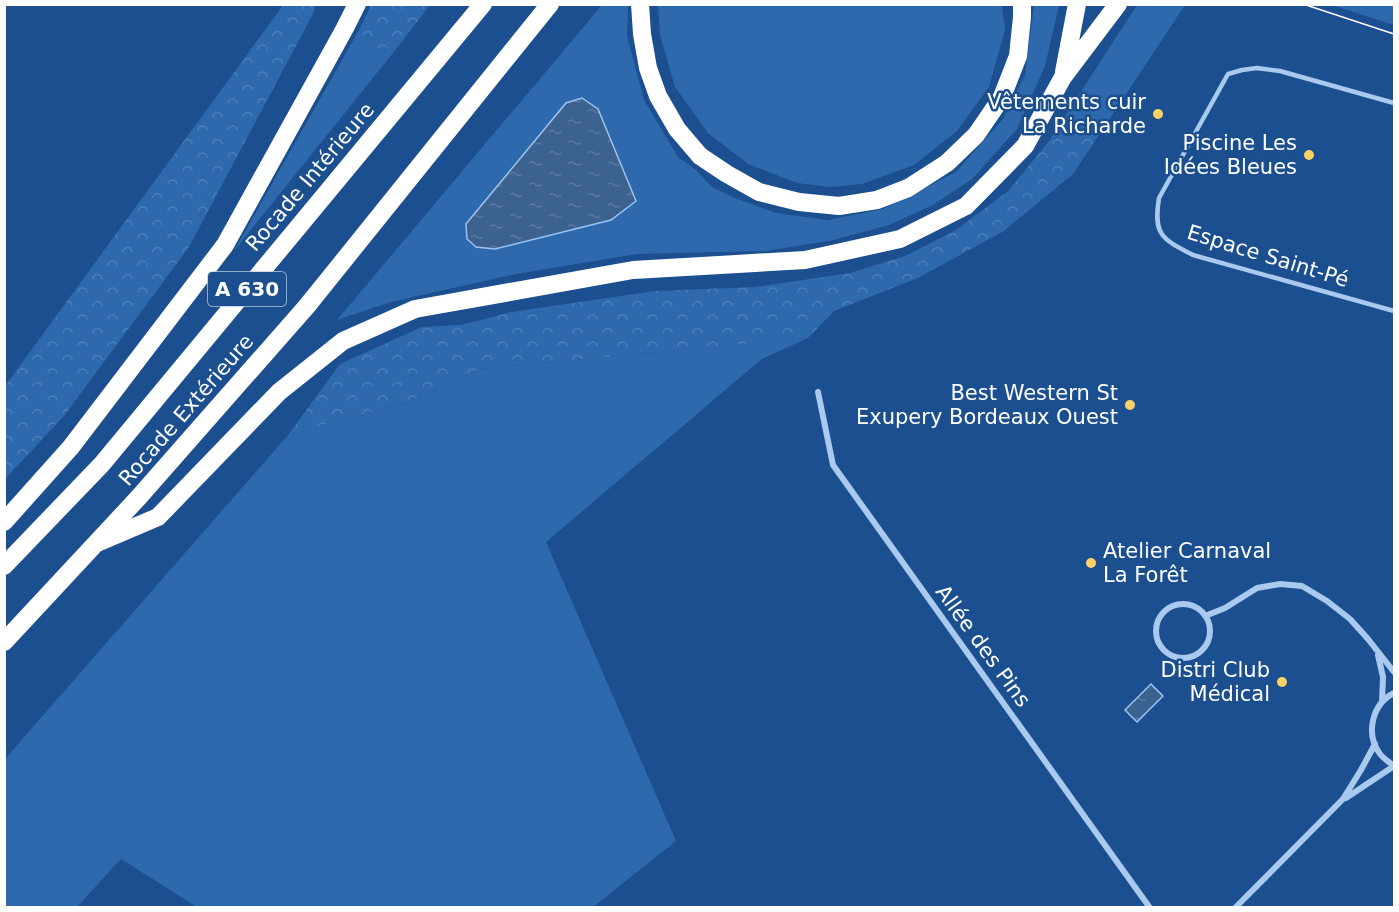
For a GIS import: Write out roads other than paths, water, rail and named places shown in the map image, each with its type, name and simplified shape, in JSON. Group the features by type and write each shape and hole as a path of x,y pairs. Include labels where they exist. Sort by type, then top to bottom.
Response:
{"highway":[{"path":"4,522 70,447 225,245 357,4"},
{"name":"Rocade Intérieure","path":"4,566 102,464 483,4"},
{"name":"Rocade Extérieure","path":"4,642 98,543 307,306 550,4"},
{"path":"640,4 648,68 658,96 677,129 700,156 759,192 799,202 839,207 877,200 908,188 948,163 976,135 1002,97 1018,56 1022,4"},
{"path":"1063,77 1077,4"},
{"path":"98,543 158,517 279,392 343,341 415,309 633,270 806,260 900,239 966,206 1024,146 1063,77 1118,4"}],"street":[{"name":"Allée des Pins","path":"818,392 833,465 1150,908"},
{"path":"1205,616 1225,608 1257,588 1281,584 1302,586 1327,601 1350,619 1395,672"},
{"path":"1188,605 1198,609 1205,616 1209,624 1209,640 1191,657 1173,656 1160,645 1156,629 1164,613 1171,608 1188,605"},
{"path":"1377,652 1383,677 1382,702"},
{"path":"1235,908 1343,799 1395,766 1379,753 1374,744 1372,730 1374,715 1382,702 1395,693"},
{"path":"1343,799 1374,744"}],"lane":[{"name":"Espace Saint-Pé","path":"1395,103 1280,71 1257,68 1228,74 1159,198 1156,214 1159,232 1174,245 1193,255 1395,311"}],"water":[{"path":"582,98 598,109 636,201 611,220 495,249 476,247 467,239 466,224 566,103"},
{"path":"1151,684 1163,696 1137,722 1125,710"}],"tram line":[{"path":"1303,4 1394,34"}],"place":[{"name":"Vêtements cuir La Richarde","path":"1158,114"},
{"name":"Piscine Les Idées Bleues","path":"1309,155"},
{"name":"Best Western St Exupery Bordeaux Ouest","path":"1130,405"},
{"name":"Atelier Carnaval La Forêt","path":"1091,563"},
{"name":"Distri Club Médical","path":"1282,682"}]}
